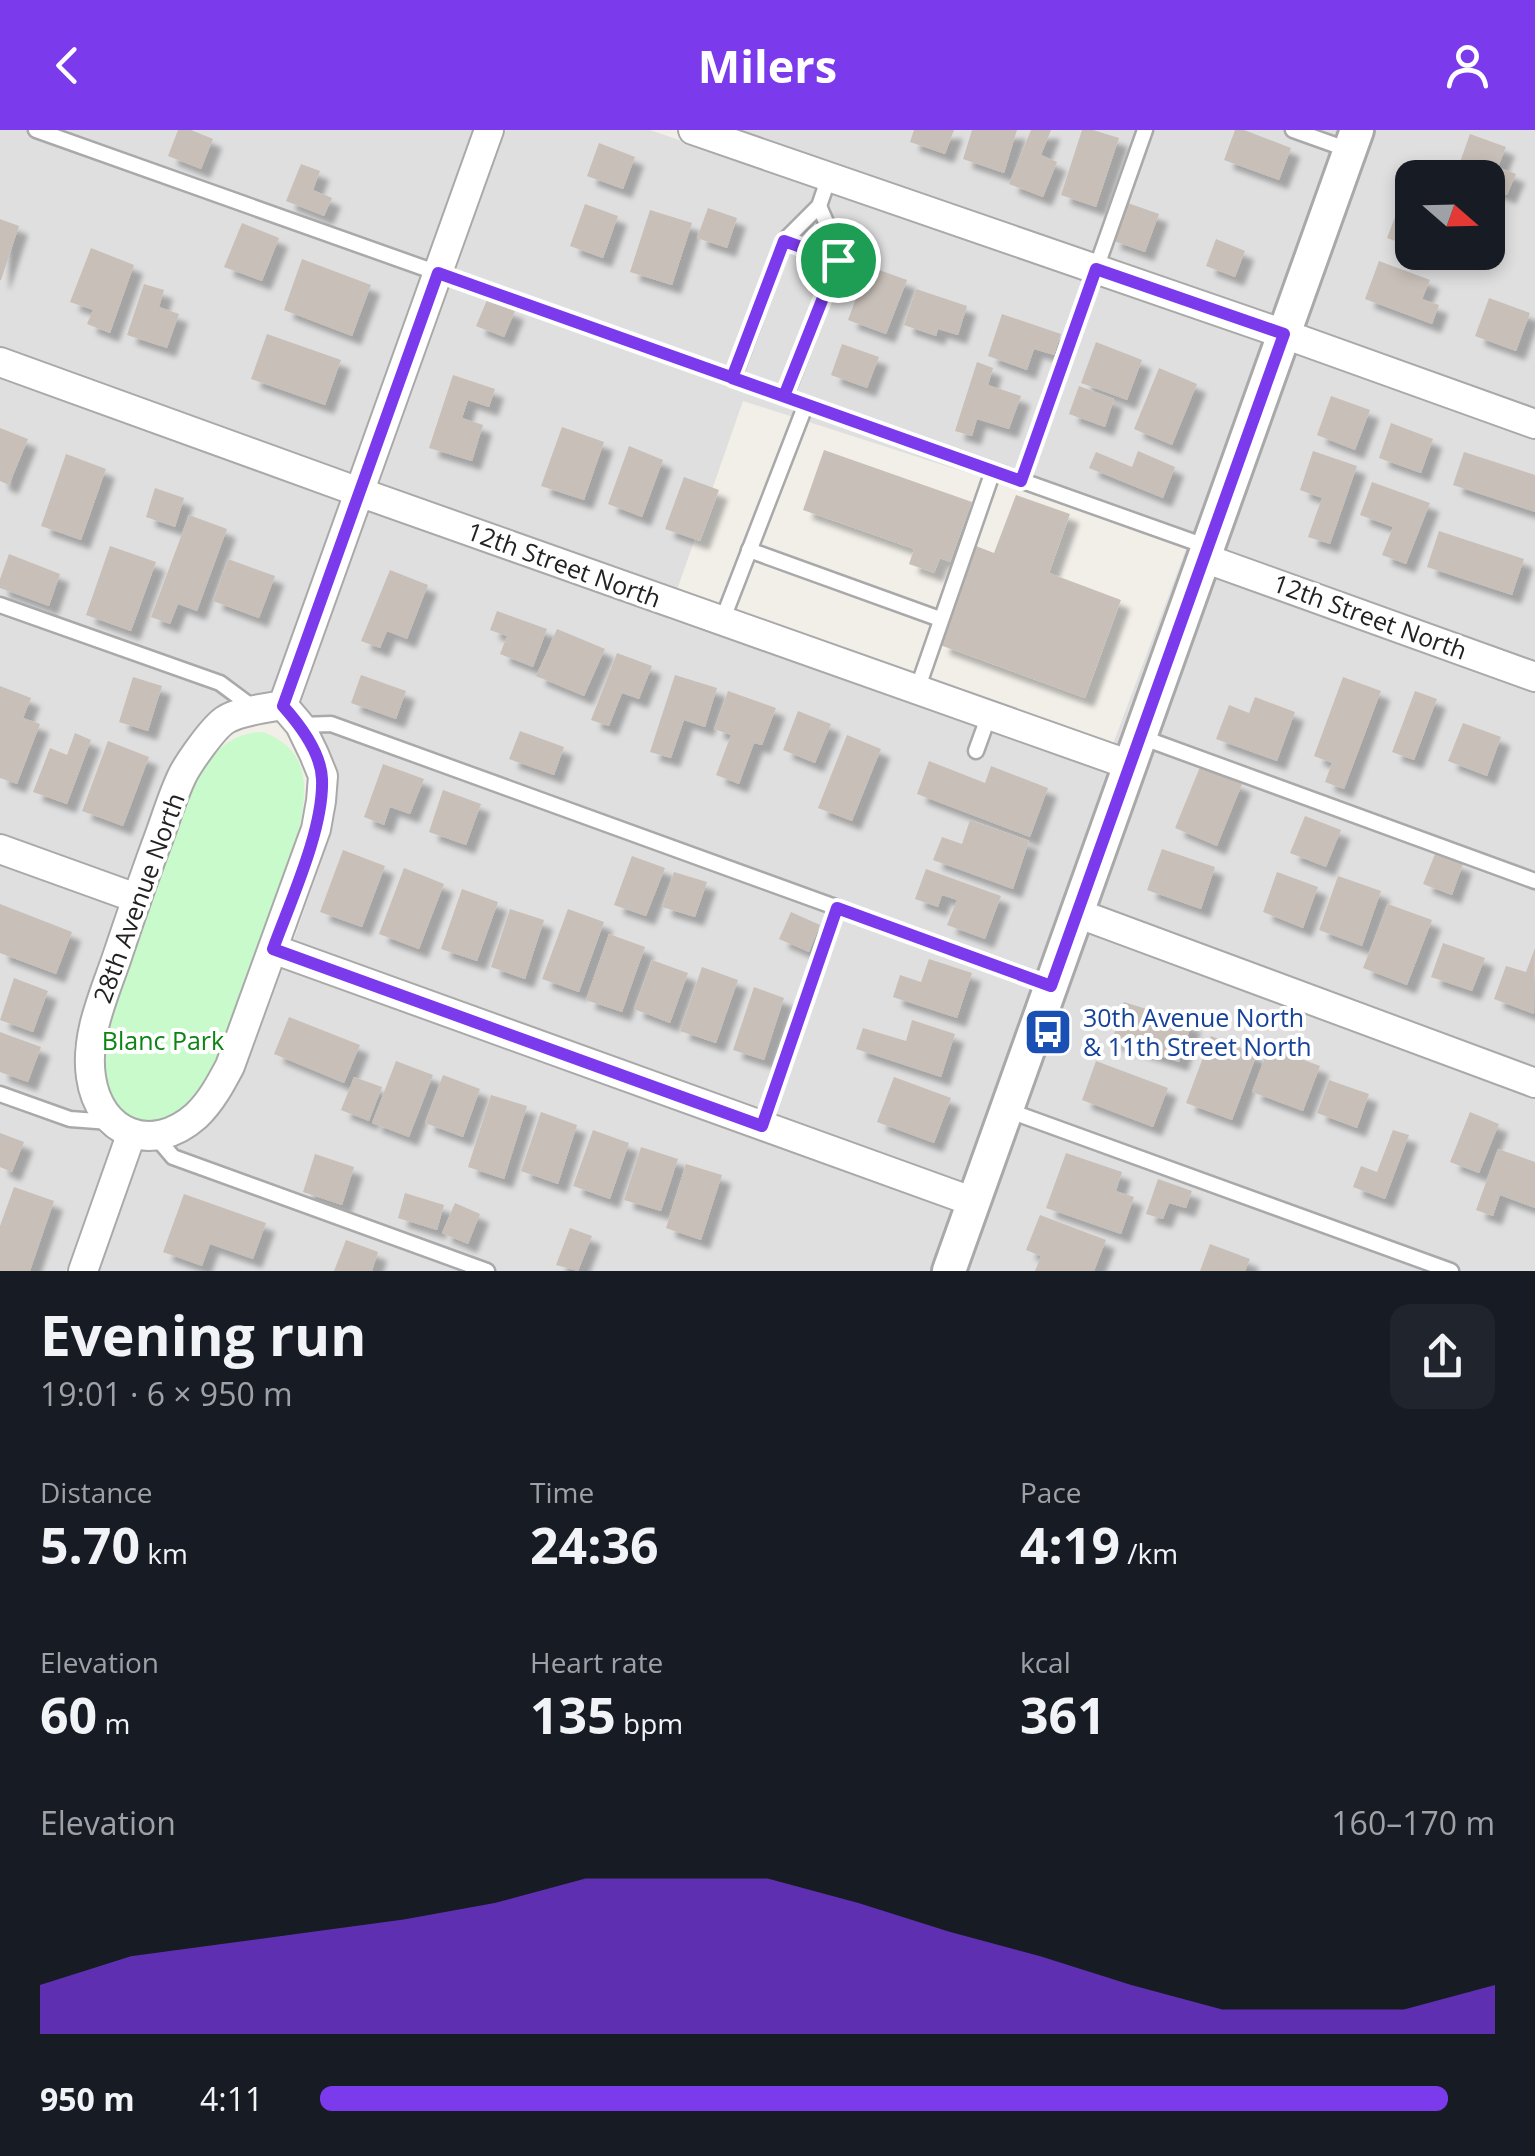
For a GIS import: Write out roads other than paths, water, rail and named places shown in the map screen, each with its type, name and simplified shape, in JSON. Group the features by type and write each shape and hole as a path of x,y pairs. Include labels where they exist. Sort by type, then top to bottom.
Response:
{"street":[{"path":"83,1271 134,1131 196,1116 216,1092 230,1066 316,829 322,776 280,714 489,130"},
{"path":"693,130 1535,424"},
{"path":"949,1271 1353,140"},
{"name":"12th Street North","path":"0,362 988,715 1135,751"},
{"name":"12th Street North","path":"1206,552 1535,677"},
{"name":"28th Avenue North","path":"134,1131 97,1104 90,1076 90,1047 98,1010 136,898 182,775 201,748 225,720 280,714"},
{"path":"0,849 136,898"},
{"path":"1077,913 1535,1084"},
{"path":"273,949 974,1202"}],"lane":[{"path":"36,130 1021,481 1206,552"},
{"path":"1021,481 1145,130"},
{"path":"1293,130 1353,140"},
{"path":"732,378 784,241 819,206 829,177"},
{"path":"784,396 840,254 819,206"},
{"path":"784,241 838,260"},
{"path":"722,621 806,404"},
{"path":"916,690 993,471"},
{"path":"749,550 940,619"},
{"path":"0,606 220,683 280,714 331,724 1051,986"},
{"path":"976,752 988,715"},
{"path":"1135,751 1535,881"},
{"path":"762,1126 837,908"},
{"path":"0,1094 70,1119 134,1131 173,1158 486,1271"},
{"path":"1007,1110 1451,1271"}],"place":[{"name":"30th Avenue North & 11th Street North","path":"1048,1032"}],"park label":[{"name":"Blanc Park","path":"163,1041"}]}
